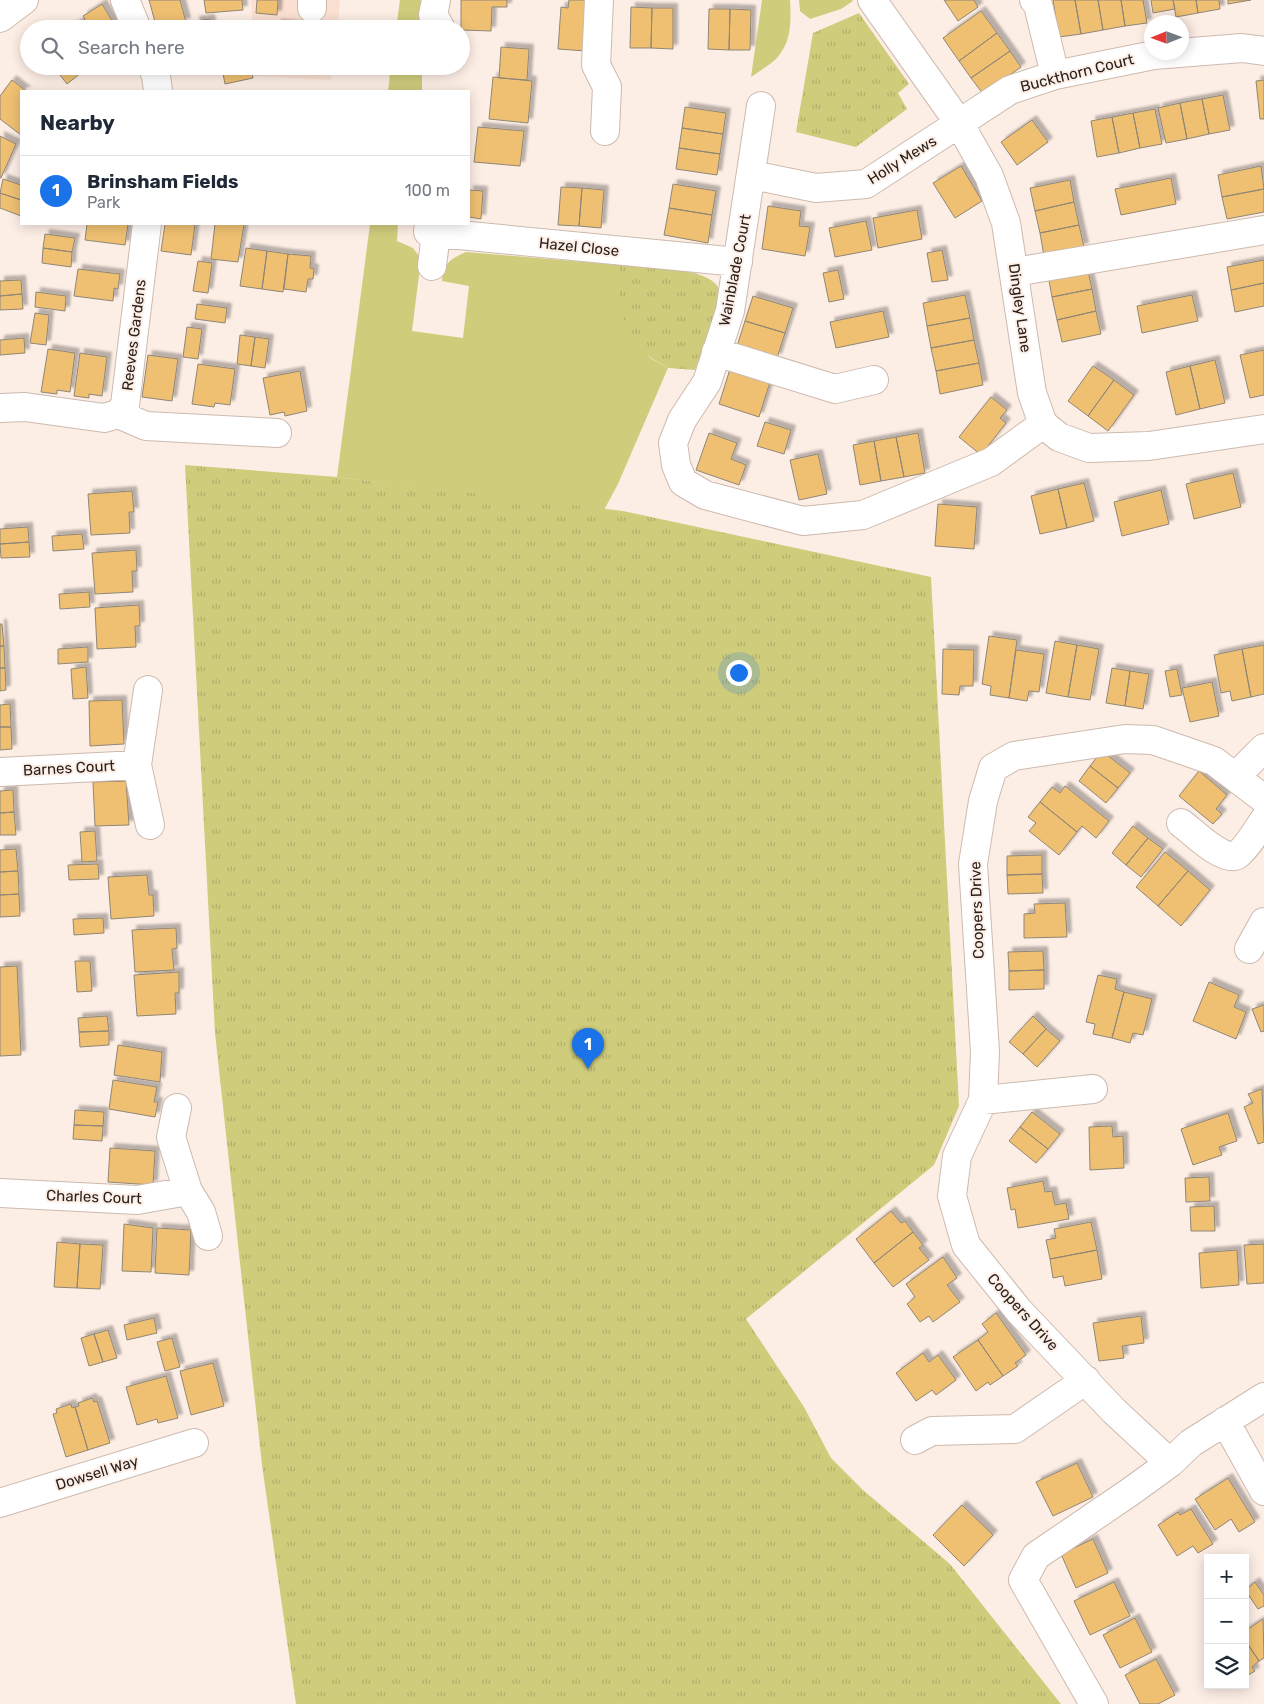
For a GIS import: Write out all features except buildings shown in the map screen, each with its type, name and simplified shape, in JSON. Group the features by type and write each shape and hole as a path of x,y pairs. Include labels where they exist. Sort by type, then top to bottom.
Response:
{"street":[{"path":"0,18 24,0"},
{"path":"125,0 133,20"},
{"path":"436,0 433,15 436,20"},
{"path":"599,0 596,65 607,87 605,130"},
{"name":"Dingley Lane","path":"872,0 959,123 989,176 1006,223 1032,393 1043,424"},
{"path":"1034,0 1038,5 1055,75"},
{"name":"Buckthorn Court","path":"959,123 1010,90 1055,75 1154,55 1242,48 1264,52"},
{"path":"154,75 158,90"},
{"name":"Wainblade Court","path":"761,106 730,311 706,382 682,420 673,443 676,464 683,482 704,495 803,521 863,515 991,462 1043,424"},
{"name":"Holly Mews","path":"752,175 816,188 866,184 959,123"},
{"name":"Reeves Gardens","path":"118,414 125,404 147,225"},
{"path":"432,228 432,266"},
{"name":"Hazel Close","path":"432,228 738,262"},
{"path":"1015,272 1264,230"},
{"path":"716,352 835,389 874,380"},
{"path":"0,408 25,407 104,418 118,414 146,426 277,433"},
{"path":"1043,424 1059,437 1088,448 1149,446 1264,429"},
{"name":"Barnes Court","path":"148,690 137,765 150,825"},
{"name":"Coopers Drive","path":"1170,1463 1114,1411 1020,1311 966,1245 952,1196 957,1156 983,1100 985,1052 973,864 984,801 993,768 1014,756 1125,739 1153,740 1214,761 1264,799"},
{"path":"1235,777 1264,748"},
{"name":"Barnes Court","path":"0,772 137,765"},
{"path":"1181,822 1222,855 1232,857 1238,855 1264,820"},
{"path":"1249,949 1264,922"},
{"path":"983,1100 1093,1089"},
{"path":"177,1108 171,1137 188,1191 201,1212 208,1236"},
{"name":"Charles Court","path":"0,1193 137,1200 188,1191"},
{"path":"915,1440 932,1432 1015,1429 1086,1380"},
{"path":"1094,1704 1023,1580 1036,1556 1170,1463 1191,1443 1264,1397"},
{"path":"1225,1420 1264,1491"},
{"name":"Dowsell Way","path":"0,1503 194,1443"}],"shaded area":[{"path":"251,0 340,0 339,20 252,20"},
{"path":"255,75 332,75 331,80"}],"green space":[{"path":"400,0 428,0 425,20 397,20"},
{"path":"762,0 790,0 790,31 786,45 777,58 751,77"},
{"path":"799,0 853,1 841,9 810,19 800,11"},
{"path":"859,13 909,84 898,93 907,109 856,147 796,132 813,33"},
{"path":"390,75 422,75 422,90 388,90"},
{"path":"370,225 398,225 397,241 413,248 421,259 412,331 463,338 469,286 442,281 444,270 449,262 466,252 620,265 620,304 650,358 668,368 618,484 604,510 337,477"},
{"path":"620,265 694,273 707,278 717,285 720,294 717,311 695,370 668,368 651,358 628,334 620,304"},
{"path":"185,465 337,477 623,511 931,577 959,1106 934,1165 746,1319 804,1407 831,1458 863,1490 950,1564 1061,1704 296,1704 262,1465 215,1033"}],"place":[{"name":"Brinsham Fields","path":"588,1069"}]}
